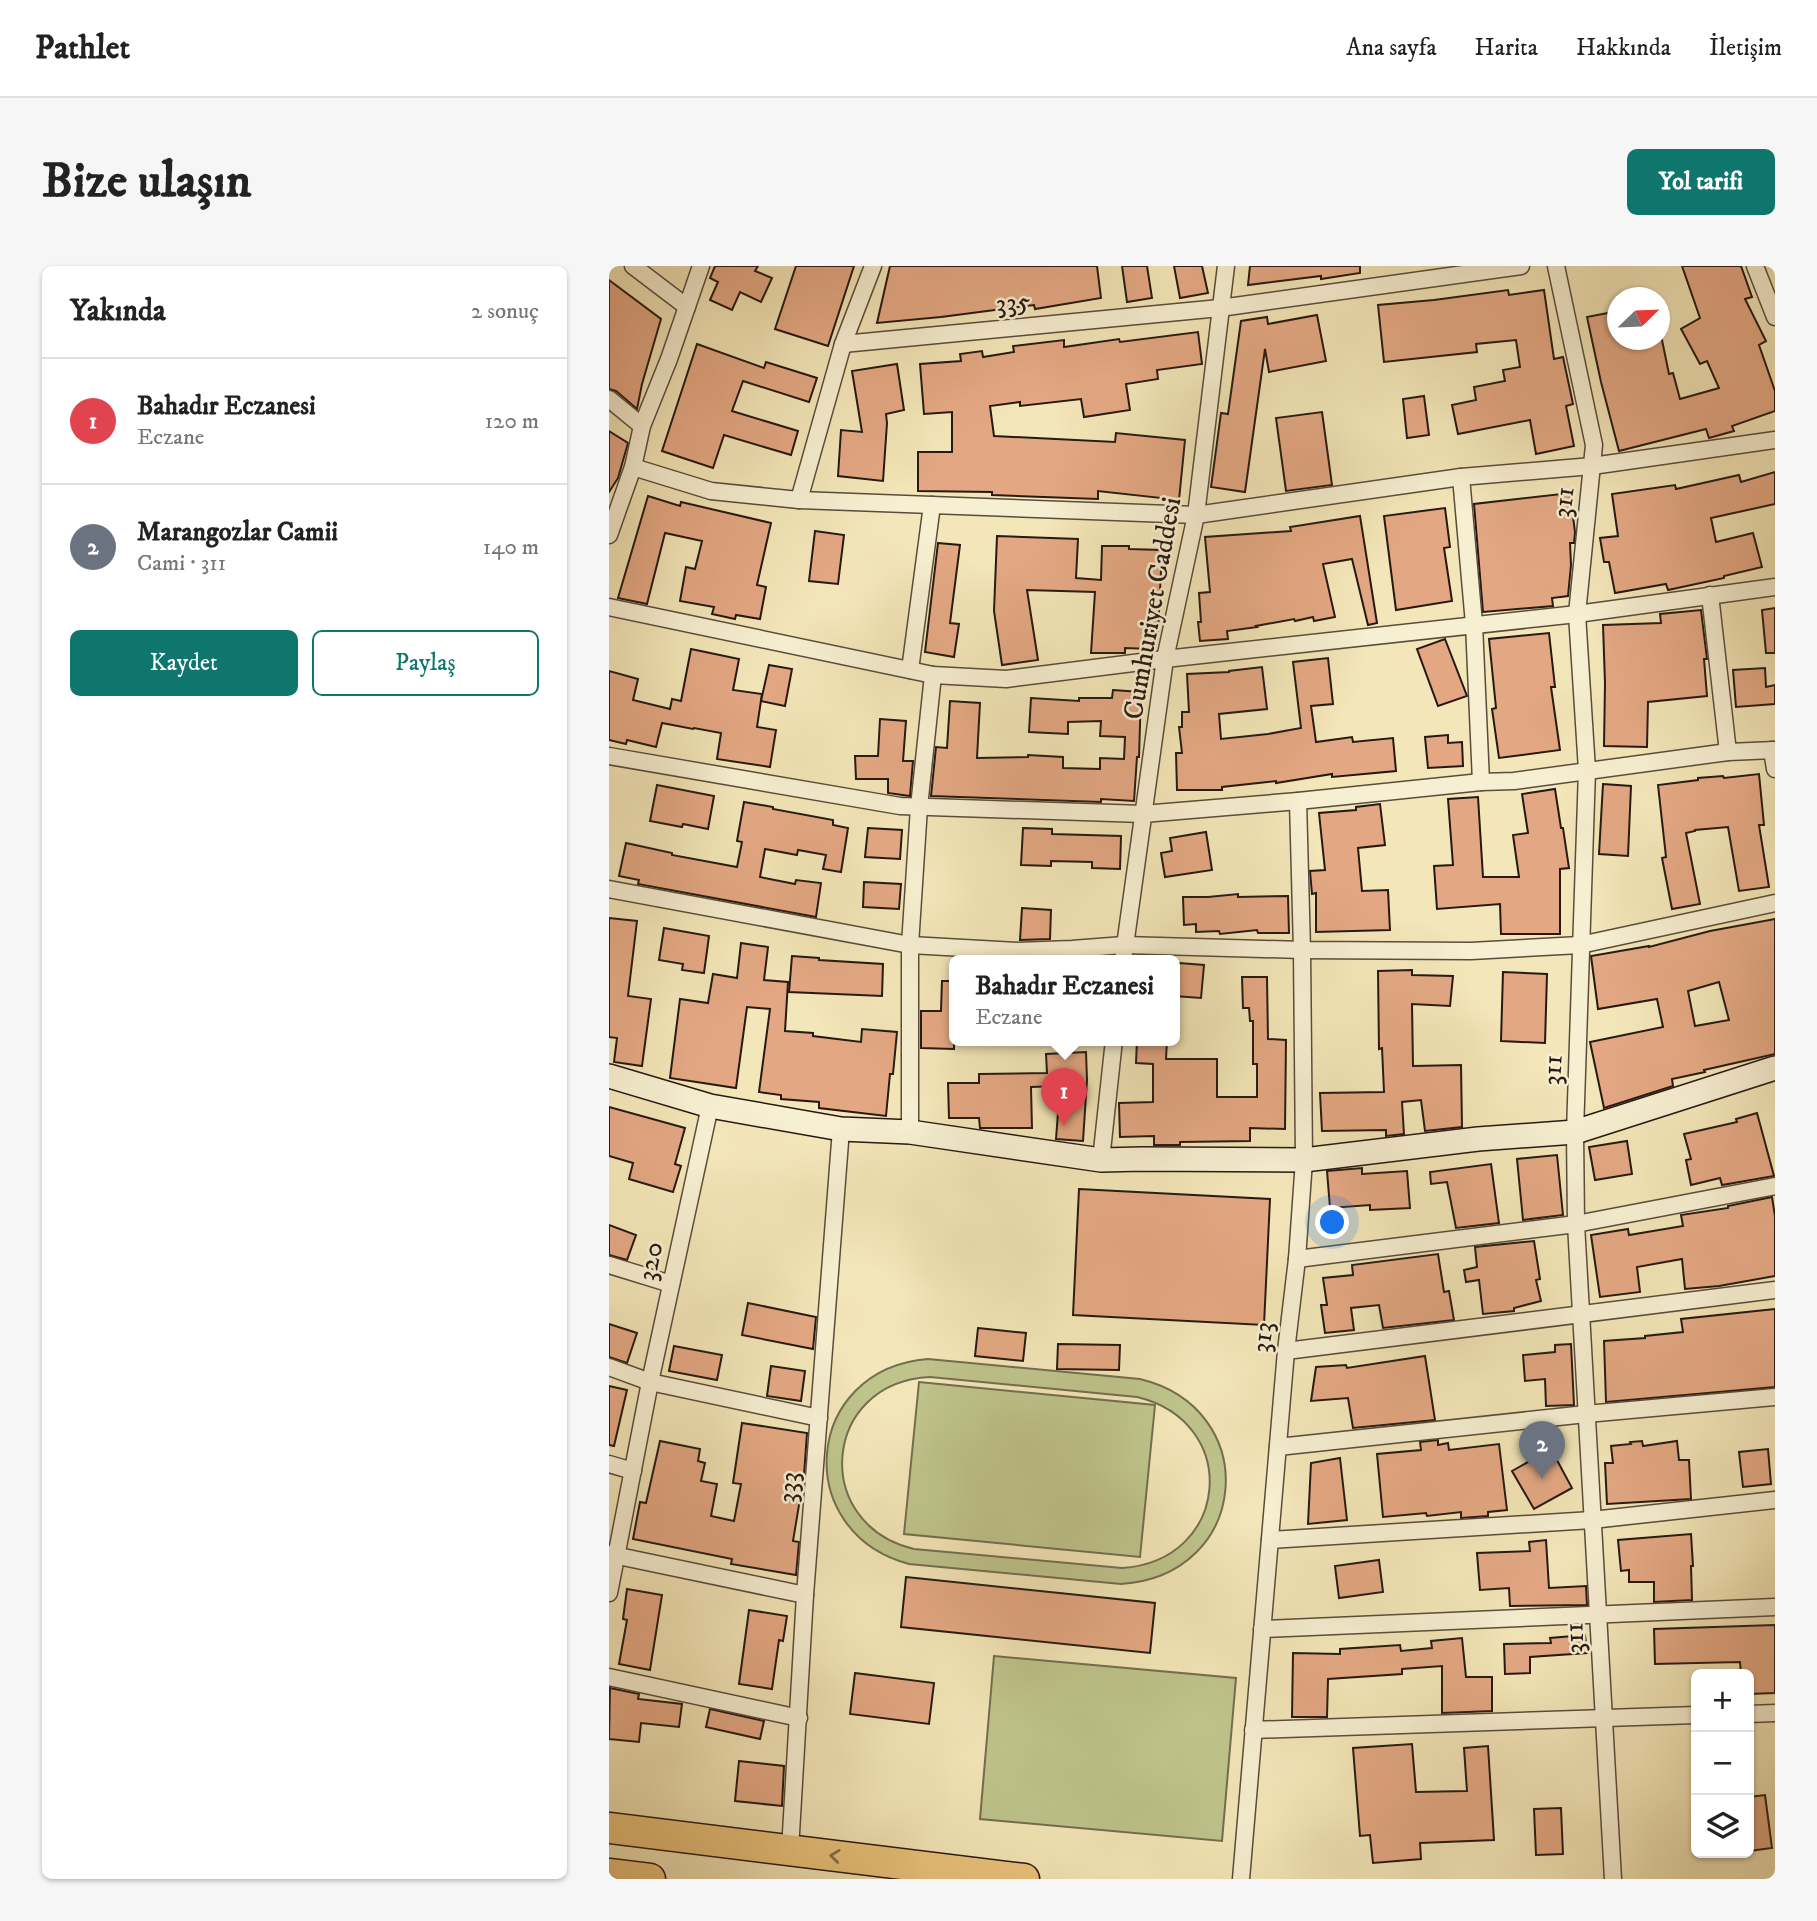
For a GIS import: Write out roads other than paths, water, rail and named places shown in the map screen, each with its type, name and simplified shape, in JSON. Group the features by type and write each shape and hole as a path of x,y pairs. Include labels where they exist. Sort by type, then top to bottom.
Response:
{"highway":[{"path":"609,1828 1024,1879"},
{"path":"609,1874 650,1879"}],"street":[{"path":"633,266 687,307"},
{"path":"609,536 633,467 642,426 669,359 701,266"},
{"path":"799,500 843,344 873,266"},
{"name":"Cumhuriyet Caddesi","path":"1124,952 1165,659 1196,515 1226,266"},
{"name":"335","path":"843,344 1220,308 1521,266"},
{"name":"311","path":"1556,266 1594,445 1577,614 1587,770 1575,1132 1576,1224 1613,1879"},
{"path":"1755,266 1775,317"},
{"path":"609,398 642,426"},
{"path":"633,467 711,491 799,500 1196,515 1461,477 1592,466 1775,440"},
{"path":"1461,477 1474,624 1481,782"},
{"path":"910,670 932,505"},
{"path":"609,607 910,670 1006,680 1165,659 1577,614 1775,587"},
{"path":"1710,595 1728,752"},
{"path":"910,1132 910,945 919,807 933,674"},
{"path":"609,756 900,806 1143,814 1514,781 1728,752 1774,750 1775,769"},
{"name":"313","path":"1241,1879 1304,1160 1299,801"},
{"path":"609,889 910,945 1017,951 1471,951 1580,945 1775,903"},
{"path":"1101,1160 1113,1046"},
{"path":"609,1076 710,1106 841,1129 910,1132 1101,1160 1304,1160 1478,1139 1575,1132 1775,1068"},
{"name":"320","path":"609,1593 613,1555 710,1106"},
{"name":"333","path":"790,1850 841,1129"},
{"path":"1297,1259 1576,1224 1775,1186"},
{"path":"609,1265 671,1284"},
{"path":"1286,1351 1775,1290"},
{"path":"609,1367 650,1382 820,1418"},
{"path":"1277,1447 1775,1397"},
{"path":"609,1464 633,1471"},
{"path":"1270,1540 1593,1520 1775,1500"},
{"path":"613,1555 806,1595"},
{"path":"1262,1629 1775,1607"},
{"path":"609,1677 799,1718"},
{"path":"1754,1714 1775,1713"},
{"path":"1253,1730 1691,1715"}],"place":[{"name":"Bahadır Eczanesi","path":"1064,1126"},
{"name":"Marangozlar Camii","path":"1542,1479"}]}
